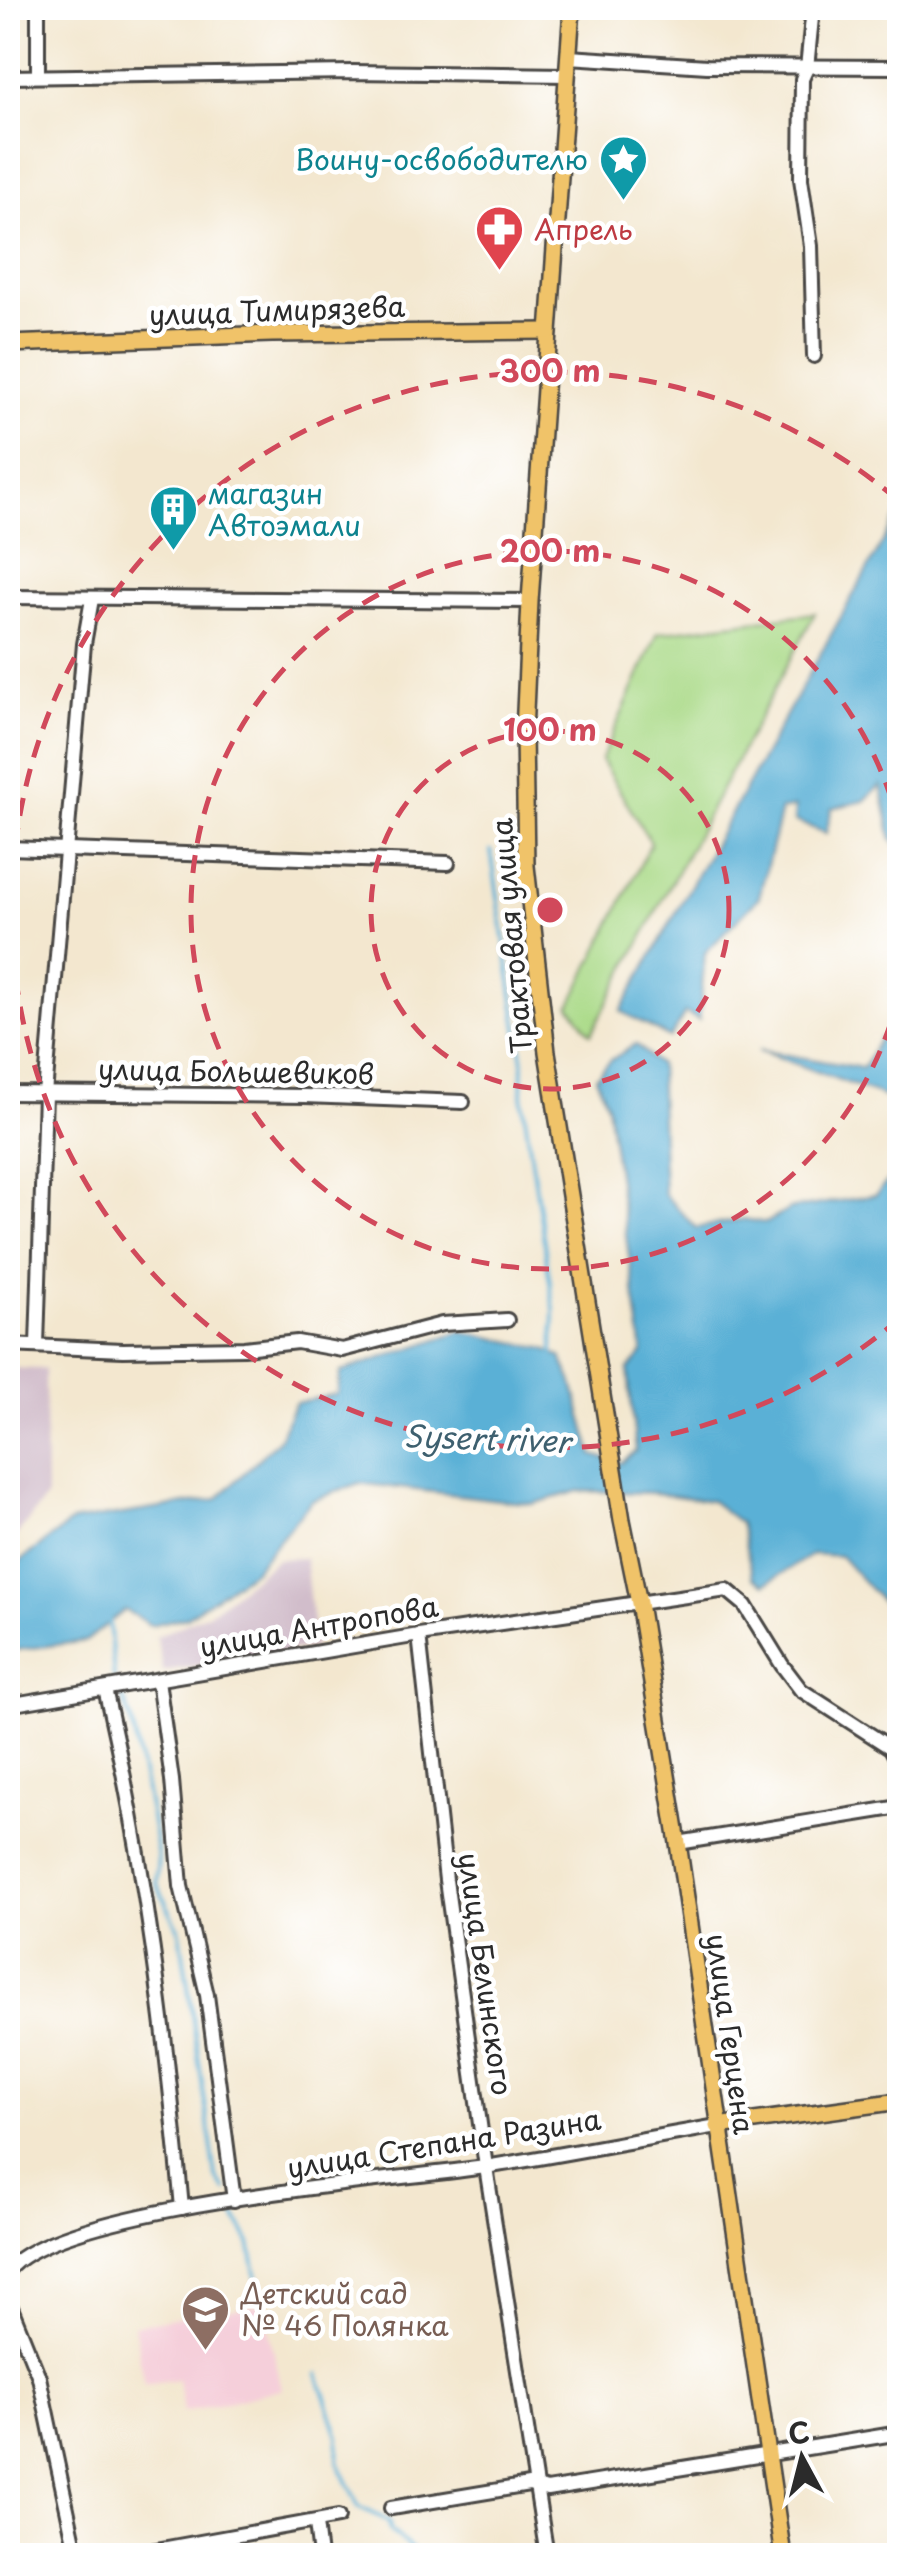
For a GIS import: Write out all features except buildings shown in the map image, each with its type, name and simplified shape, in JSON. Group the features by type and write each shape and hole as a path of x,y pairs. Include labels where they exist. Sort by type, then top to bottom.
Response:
{"main road":[{"name":"Трактовая улица","path":"572,8 530,601 524,734 526,866 547,1052 622,1520"},
{"name":"улица Тимирязева","path":"8,344 272,334 549,331"},
{"name":"улица Герцена","path":"622,1520 678,1844 783,2556"},
{"name":"улица Степана Разина","path":"718,2126 900,2101"}],"street":[{"path":"38,8 38,76"},
{"path":"813,8 807,68 802,79 801,179 811,246 814,356"},
{"path":"568,57 707,66 900,68"},
{"path":"8,77 353,72 567,74"},
{"path":"8,597 530,601"},
{"path":"36,1345 45,1094 84,644 92,599"},
{"path":"8,848 448,863"},
{"name":"улица Большевиков","path":"8,1094 305,1096 463,1102"},
{"path":"8,1345 123,1350 244,1348 298,1342 342,1350 442,1324 506,1320"},
{"name":"улица Антропова","path":"8,1705 419,1635 727,1590 746,1604 801,1690 891,1748 900,1765"},
{"name":"улица Белинского","path":"419,1635 446,1880 547,2556"},
{"path":"158,1680 181,1886 207,1995 234,2200"},
{"path":"105,1689 131,1802 143,1881 167,2047 182,2208"},
{"path":"678,1844 900,1806"},
{"name":"улица Степана Разина","path":"8,2270 17,2259 54,2241 182,2208 486,2167 718,2126"},
{"path":"8,2300 39,2377 77,2556"},
{"path":"391,2508 529,2484 547,2490 900,2433"},
{"path":"123,2556 338,2517"},
{"path":"316,2523 320,2556"}],"shaded area":[{"path":"8,1368 45,1369 46,1497 8,1547"},
{"path":"305,1558 315,1647 163,1671 156,1637 212,1611 277,1559"},
{"name":"Детский сад № 46 Полянка","path":"263,2304 282,2389 183,2412 178,2379 144,2384 134,2325"}],"green space":[{"path":"815,613 591,1034 570,1006 651,843 601,760 658,633"}],"water":[{"path":"899,513 899,849 892,839 881,785 864,801 832,808 826,833 794,821 795,807 781,810 759,897 705,953 699,1020 685,1013 670,1038 621,1011"},
{"path":"880,1038 899,1046 899,1102 758,1050 863,1068"},
{"name":"Sysert river","path":"636,1044 659,1065 664,1194 696,1228 744,1219 766,1223 790,1209 876,1195 899,1167 899,1621 840,1556 813,1554 765,1584 753,1577 740,1523 711,1501 655,1493 579,1491 532,1504 359,1483 311,1501 254,1570 186,1617 150,1625 125,1610 86,1641 8,1651 8,1570 72,1522 217,1499 279,1439 295,1403 337,1394 341,1372 461,1331 546,1349 561,1357 572,1380 593,1455 621,1463 636,1451 628,1370 643,1353 607,1104 596,1077 611,1060"}],"waterway":[{"path":"491,851 554,1309 553,1353"},
{"path":"109,1618 114,1677"},
{"path":"122,1696 131,1718 149,1807 158,1857 156,1882 180,1932 216,2177 226,2191"},
{"path":"233,2211 250,2243 258,2283"},
{"path":"318,2374 339,2437 338,2462 359,2507 389,2521 390,2530 420,2556"}],"place":[{"name":"Воину-освободителю","path":"623,202"},
{"name":"Апрель","path":"499,272"},
{"name":"магазин Автоэмали","path":"173,552"},
{"name":"Детский сад № 46 Полянка","path":"206,2352"}]}
